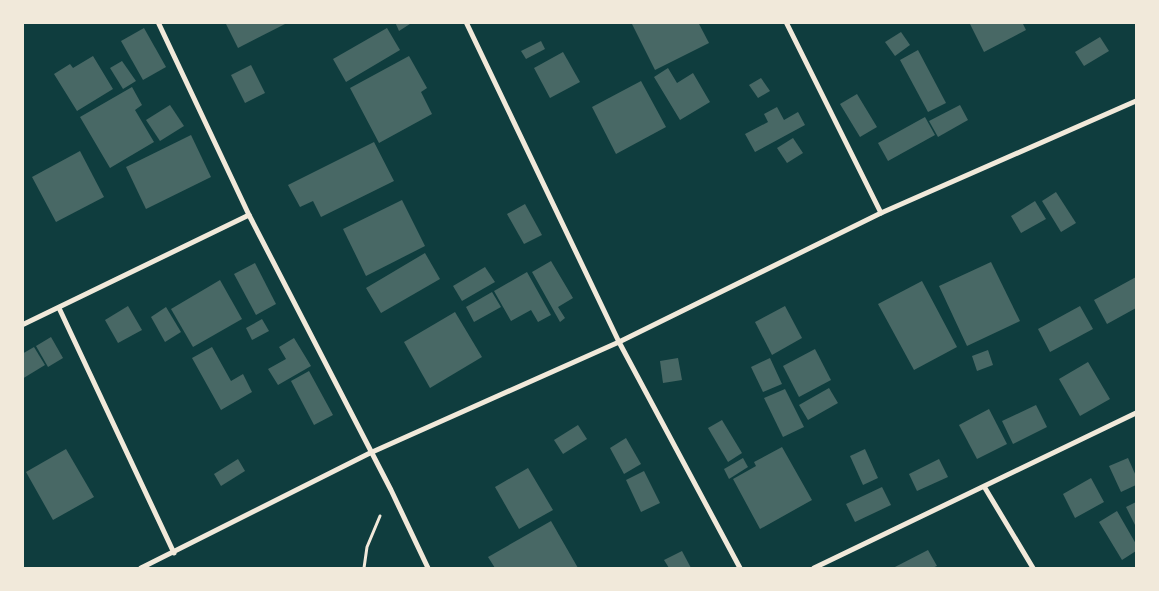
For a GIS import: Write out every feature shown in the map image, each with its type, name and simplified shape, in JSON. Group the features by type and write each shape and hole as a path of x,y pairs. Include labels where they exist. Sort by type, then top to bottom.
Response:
{"street":[{"path":"158,22 249,215 370,453 391,490 428,568"},
{"path":"466,22 619,342 740,568"},
{"path":"786,22 881,213"},
{"path":"141,568 370,453 619,342 881,213 1136,101"},
{"path":"22,325 249,215"},
{"path":"59,308 174,553"},
{"path":"814,568 985,488 1136,413"},
{"path":"985,488 1033,568"}],"path":[{"path":"364,568 367,547 391,490"}],"building":[{"path":"225,22 289,22 238,48"},
{"path":"395,22 413,22 399,31"},
{"path":"631,22 698,22 709,43 655,70"},
{"path":"969,22 1022,22 1026,30 984,52"},
{"path":"144,28 166,67 143,80 121,41"},
{"path":"387,28 400,50 346,82 333,59"},
{"path":"901,32 910,45 895,56 885,42"},
{"path":"1100,37 1109,51 1084,66 1075,52"},
{"path":"541,41 545,49 526,59 521,51"},
{"path":"918,50 946,103 928,112 900,60"},
{"path":"563,52 580,82 550,98 534,68"},
{"path":"93,56 113,89 77,111 54,74 70,64 73,68"},
{"path":"409,56 427,88 421,92 432,114 379,143 350,88"},
{"path":"122,61 136,81 123,89 110,68"},
{"path":"251,65 265,93 245,103 231,75"},
{"path":"668,68 677,83 693,73 710,102 680,120 654,77"},
{"path":"761,78 770,91 758,98 749,85"},
{"path":"641,81 666,127 616,154 592,107"},
{"path":"132,87 142,105 135,110 154,142 110,168 80,117"},
{"path":"857,94 877,127 860,137 840,104"},
{"path":"170,105 184,126 160,141 146,120"},
{"path":"960,105 968,120 938,137 929,121"},
{"path":"777,107 784,120 798,112 805,125 755,152 745,134 768,122 764,114"},
{"path":"925,117 935,135 888,161 878,143"},
{"path":"191,135 211,177 146,209 126,167"},
{"path":"793,138 803,153 787,163 777,148"},
{"path":"374,142 394,181 321,217 313,201 300,207 288,185"},
{"path":"80,151 104,197 56,222 32,177"},
{"path":"1056,192 1076,223 1061,232 1042,201"},
{"path":"402,200 425,246 366,276 343,229"},
{"path":"1035,201 1046,219 1021,233 1011,216"},
{"path":"525,204 542,235 524,244 507,214"},
{"path":"425,253 440,279 381,313 366,288"},
{"path":"551,261 573,298 558,307 565,318 560,322 532,272"},
{"path":"991,262 1020,321 967,346 939,286"},
{"path":"255,263 276,304 256,315 234,274"},
{"path":"485,267 495,282 462,301 453,286"},
{"path":"527,272 551,315 538,322 531,310 511,321 494,291"},
{"path":"1136,277 1136,308 1107,324 1094,300"},
{"path":"220,280 242,319 193,347 171,309"},
{"path":"922,281 957,347 914,370 878,304"},
{"path":"492,292 501,307 474,322 466,307"},
{"path":"128,306 142,330 118,343 105,320"},
{"path":"785,306 802,338 772,355 755,322"},
{"path":"1080,306 1093,329 1050,352 1038,329"},
{"path":"166,307 181,332 165,342 151,317"},
{"path":"455,312 482,357 430,388 404,342"},
{"path":"262,319 269,331 252,340 246,328"},
{"path":"51,337 63,358 48,367 36,346"},
{"path":"294,338 311,366 278,385 268,369 286,359 279,347"},
{"path":"34,347 45,365 22,379 22,354"},
{"path":"212,347 231,381 243,374 252,392 221,410 192,358"},
{"path":"815,349 831,380 799,397 783,366"},
{"path":"988,350 993,365 977,371 972,356"},
{"path":"678,358 682,380 663,383 660,361"},
{"path":"770,358 782,384 763,392 751,367"},
{"path":"1088,362 1110,399 1080,416 1059,379"},
{"path":"309,371 333,415 314,425 291,381"},
{"path":"829,388 838,403 808,420 799,405"},
{"path":"785,389 804,427 783,437 764,398"},
{"path":"1036,405 1047,427 1013,444 1002,421"},
{"path":"989,409 1007,444 977,459 959,425"},
{"path":"722,420 742,453 728,462 708,428"},
{"path":"578,425 587,439 563,454 554,440"},
{"path":"626,438 641,464 624,474 610,448"},
{"path":"782,447 812,500 760,529 733,479 756,466 754,462"},
{"path":"66,449 94,497 53,520 26,472"},
{"path":"865,449 878,478 863,485 850,456"},
{"path":"743,458 748,467 729,479 724,469"},
{"path":"1128,458 1136,476 1136,485 1121,492 1109,466"},
{"path":"238,459 245,471 221,486 214,474"},
{"path":"939,459 948,477 917,491 909,474"},
{"path":"528,468 553,510 519,529 495,487"},
{"path":"644,471 660,503 641,512 626,480"},
{"path":"1091,478 1104,502 1075,518 1063,494"},
{"path":"882,487 891,505 855,522 846,504"},
{"path":"1136,502 1136,527 1126,507"},
{"path":"1117,511 1136,544 1136,551 1122,560 1099,522"},
{"path":"551,521 578,568 495,568 488,557"},
{"path":"928,550 937,566 932,568 893,568"},
{"path":"682,551 691,568 669,568 664,560"}]}
